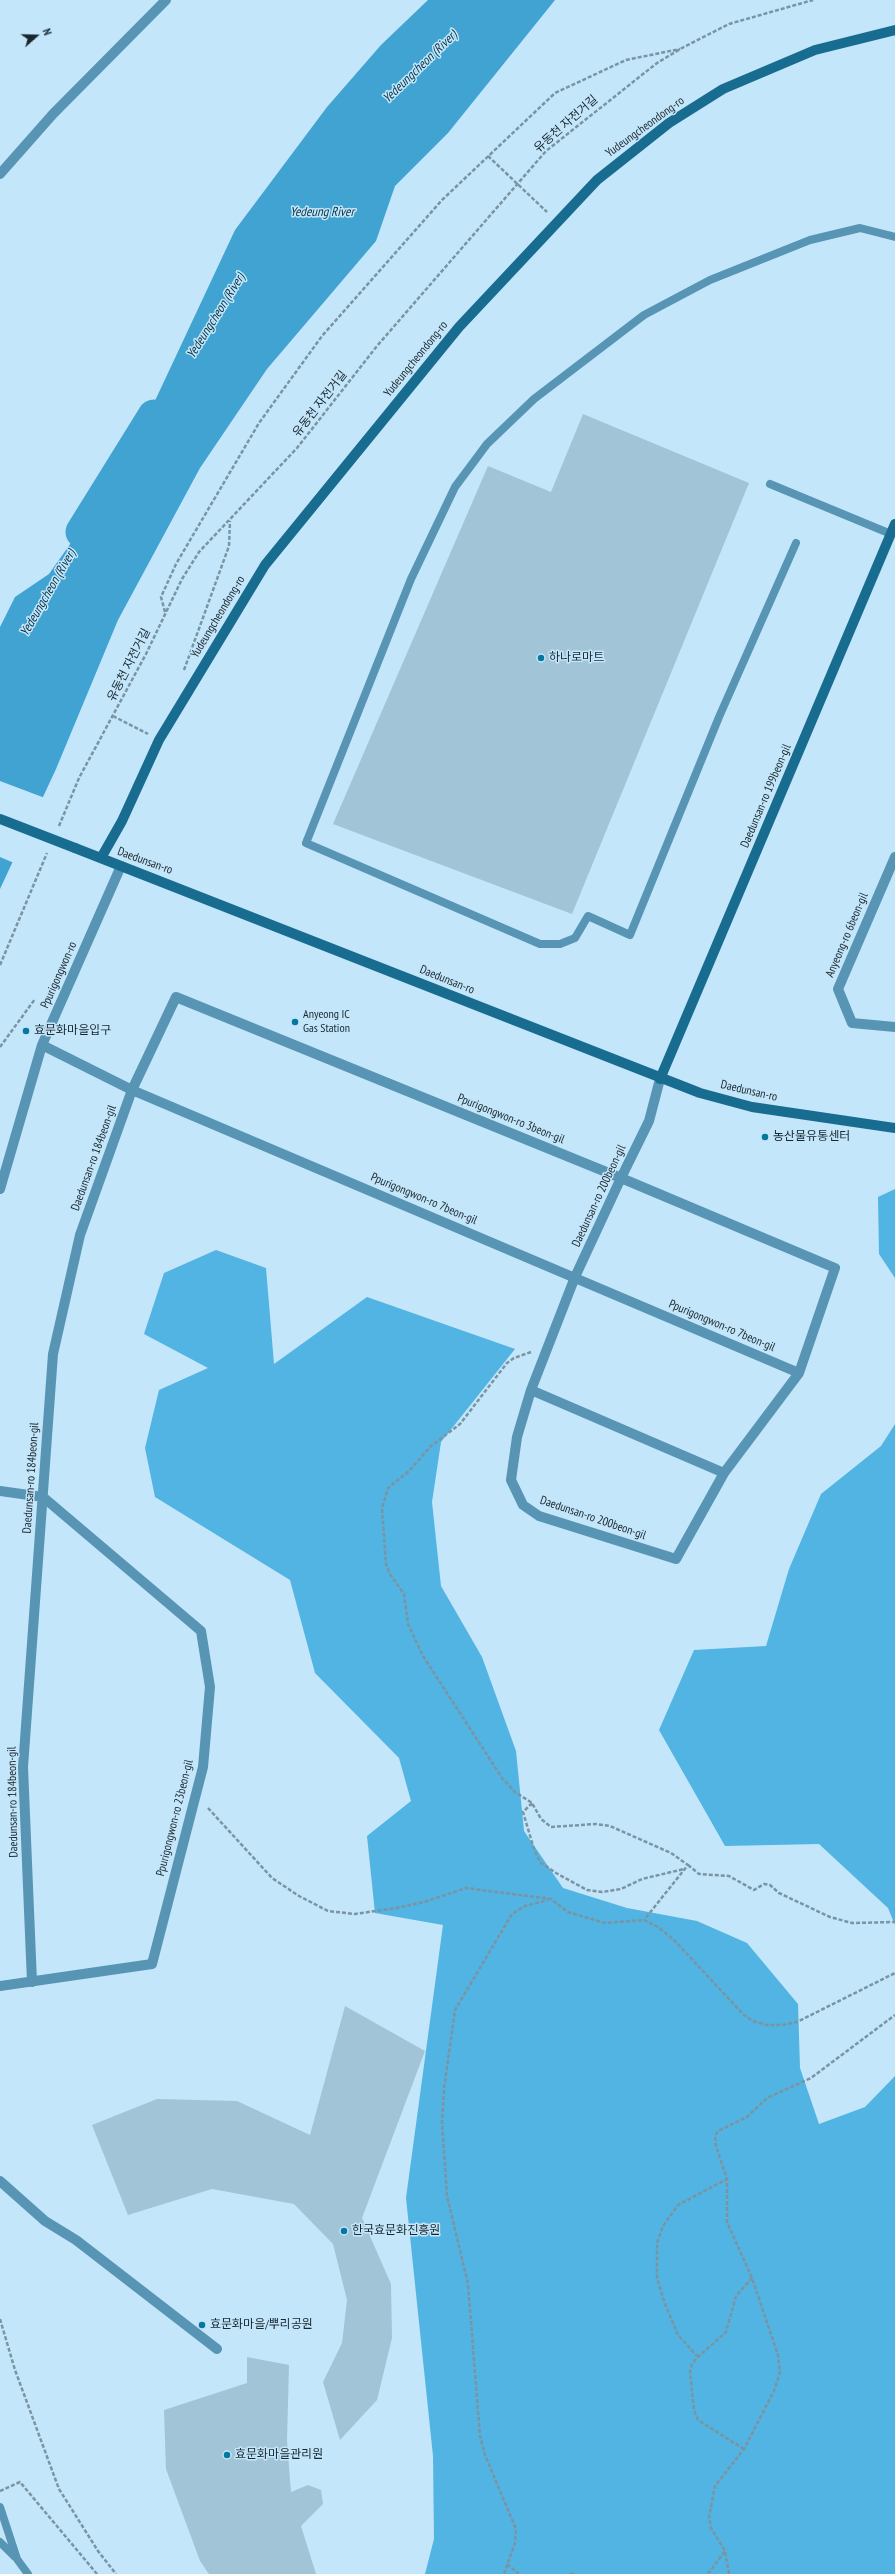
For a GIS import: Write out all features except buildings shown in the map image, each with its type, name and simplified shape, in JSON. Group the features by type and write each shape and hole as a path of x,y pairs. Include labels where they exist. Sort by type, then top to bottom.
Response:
{"main road":[{"name":"Yudeungcheondong-ro","path":"101,858 122,821 159,740 265,565 459,327 597,180 669,123 723,89 815,50 895,30"},
{"name":"Daedunsan-ro 199beon-gil","path":"660,1079 891,539 895,524"},
{"name":"Daedunsan-ro","path":"0,819 660,1079 752,1107 895,1128"}],"street":[{"path":"0,174 53,114 166,0"},
{"name":"Anyeong-ro 6beon-gil","path":"895,857 838,989 852,1023 895,1027"},
{"name":"Ppurigongwon-ro","path":"0,1189 42,1045 121,866"},
{"name":"Daedunsan-ro 184beon-gil","path":"32,1982 23,1768 53,1354 80,1235 132,1090 176,997"},
{"name":"Ppurigongwon-ro 3beon-gil","path":"176,997 622,1178 835,1268"},
{"name":"Ppurigongwon-ro 7beon-gil","path":"42,1045 132,1090 798,1373"},
{"name":"Daedunsan-ro 200beon-gil","path":"660,1079 649,1121 575,1277 531,1390 517,1437 511,1480 522,1505 539,1516 676,1560 724,1473 798,1373 835,1268"},
{"path":"531,1390 724,1473"},
{"path":"0,1491 43,1496"},
{"name":"Ppurigongwon-ro 23beon-gil","path":"0,1986 152,1964 203,1767 210,1687 201,1631 43,1496"},
{"path":"0,2181 45,2221 76,2240 217,2349"}],"lane":[{"path":"796,543 719,718 630,935 588,916 575,938 560,944 540,944 306,843 411,579 455,487 487,444 534,399 644,315 710,280 810,240 860,228 895,237"},
{"path":"770,484 891,539"},
{"path":"0,2507 17,2560"},
{"path":"0,2542 28,2574"}],"path":[{"name":"유동천 자전거길","path":"56,834 79,778 113,716 182,579 199,552 296,448 377,346 546,151 594,110 657,63 682,48 729,24 813,0"},
{"path":"166,613 161,597 176,564 259,423 322,336 442,200 556,93 626,60 682,48"},
{"path":"488,156 557,222"},
{"path":"183,672 229,546 230,520"},
{"path":"113,716 159,740"},
{"path":"0,965 49,848"},
{"path":"0,1047 35,999"},
{"path":"547,1350 523,1354 507,1364 460,1424 432,1446 409,1471 388,1488 383,1498 382,1509 386,1564 390,1574 404,1594 408,1624 413,1639 502,1778 515,1792 532,1803 541,1819 551,1827 596,1824 610,1826 671,1852 699,1874 730,1876 754,1890 764,1884 770,1885 779,1893 830,1917 852,1923 895,1922"},
{"path":"196,1794 272,1878 299,1896 328,1911 355,1914 396,1908 424,1902 466,1888 551,1899 568,1912 605,1923 644,1920 658,1927 674,1940 743,2014 752,2021 767,2025 782,2025 797,2022 895,1973"},
{"path":"532,1803 523,1812 534,1849 540,1862 556,1873 587,1890 602,1892 621,1889 642,1879 684,1869"},
{"path":"644,1920 688,1865"},
{"path":"504,2574 515,2543 516,2529 485,2455 480,2436 468,2284 447,2196 442,2122 455,2010 512,1914 524,1906 551,1899"},
{"path":"729,2574 725,2551 711,2528 709,2517 711,2501 718,2479 744,2449 774,2391 780,2372 778,2355 752,2278 727,2222 727,2179 716,2146 715,2136 718,2131 747,2117 768,2098 811,2078 895,2015"},
{"path":"698,2357 678,2335 665,2304 657,2278 657,2244 663,2226 678,2205 727,2179"},
{"path":"744,2449 713,2431 696,2416 690,2372 692,2364 698,2357 726,2332 736,2296 752,2278"},
{"path":"0,2319 15,2370 58,2489 98,2552 116,2574"},
{"path":"0,2491 20,2482 97,2574"},
{"path":"708,2574 725,2551"},
{"path":"507,2564 519,2574"},
{"path":"570,2574 576,2574"}],"shaded area":[{"path":"895,1189 895,1278 879,1254 878,1197"},
{"path":"216,1250 266,1268 274,1364 367,1297 515,1349 441,1442 432,1502 441,1586 482,1657 516,1751 524,1831 563,1888 627,1908 697,1921 747,1943 798,2004 800,2068 819,2124 865,2107 895,2076 895,2574 425,2574 434,2539 433,2456 406,2198 443,1925 375,1913 367,1836 411,1801 399,1758 315,1673 290,1580 155,1497 145,1448 159,1390 208,1368 144,1334 164,1273"},
{"path":"895,1424 895,1925 888,1908 819,1844 725,1846 659,1730 694,1650 766,1646 789,1569 821,1494 881,1446"}],"water":[{"name":"Yedeung River","path":"428,0 555,0 448,133 395,186 376,241 267,369 200,468 118,620 56,769 0,889 0,627 15,597 49,574 123,469 235,230 327,107 381,45"}],"pier":[{"path":"0,781 45,798 14,863 0,857"}],"waterway":[{"name":"Yedeungcheon (River)","path":"82,532 154,416"}],"place":[{"name":"하나로마트","path":"541,658"},
{"name":"Anyeong IC Gas Station","path":"295,1022"},
{"name":"효문화마을입구","path":"26,1031"},
{"name":"농산물유통센터","path":"765,1137"},
{"name":"한국효문화진흥원","path":"344,2231"},
{"name":"효문화마을/뿌리공원","path":"202,2325"},
{"name":"효문화마을관리원","path":"227,2455"}]}
